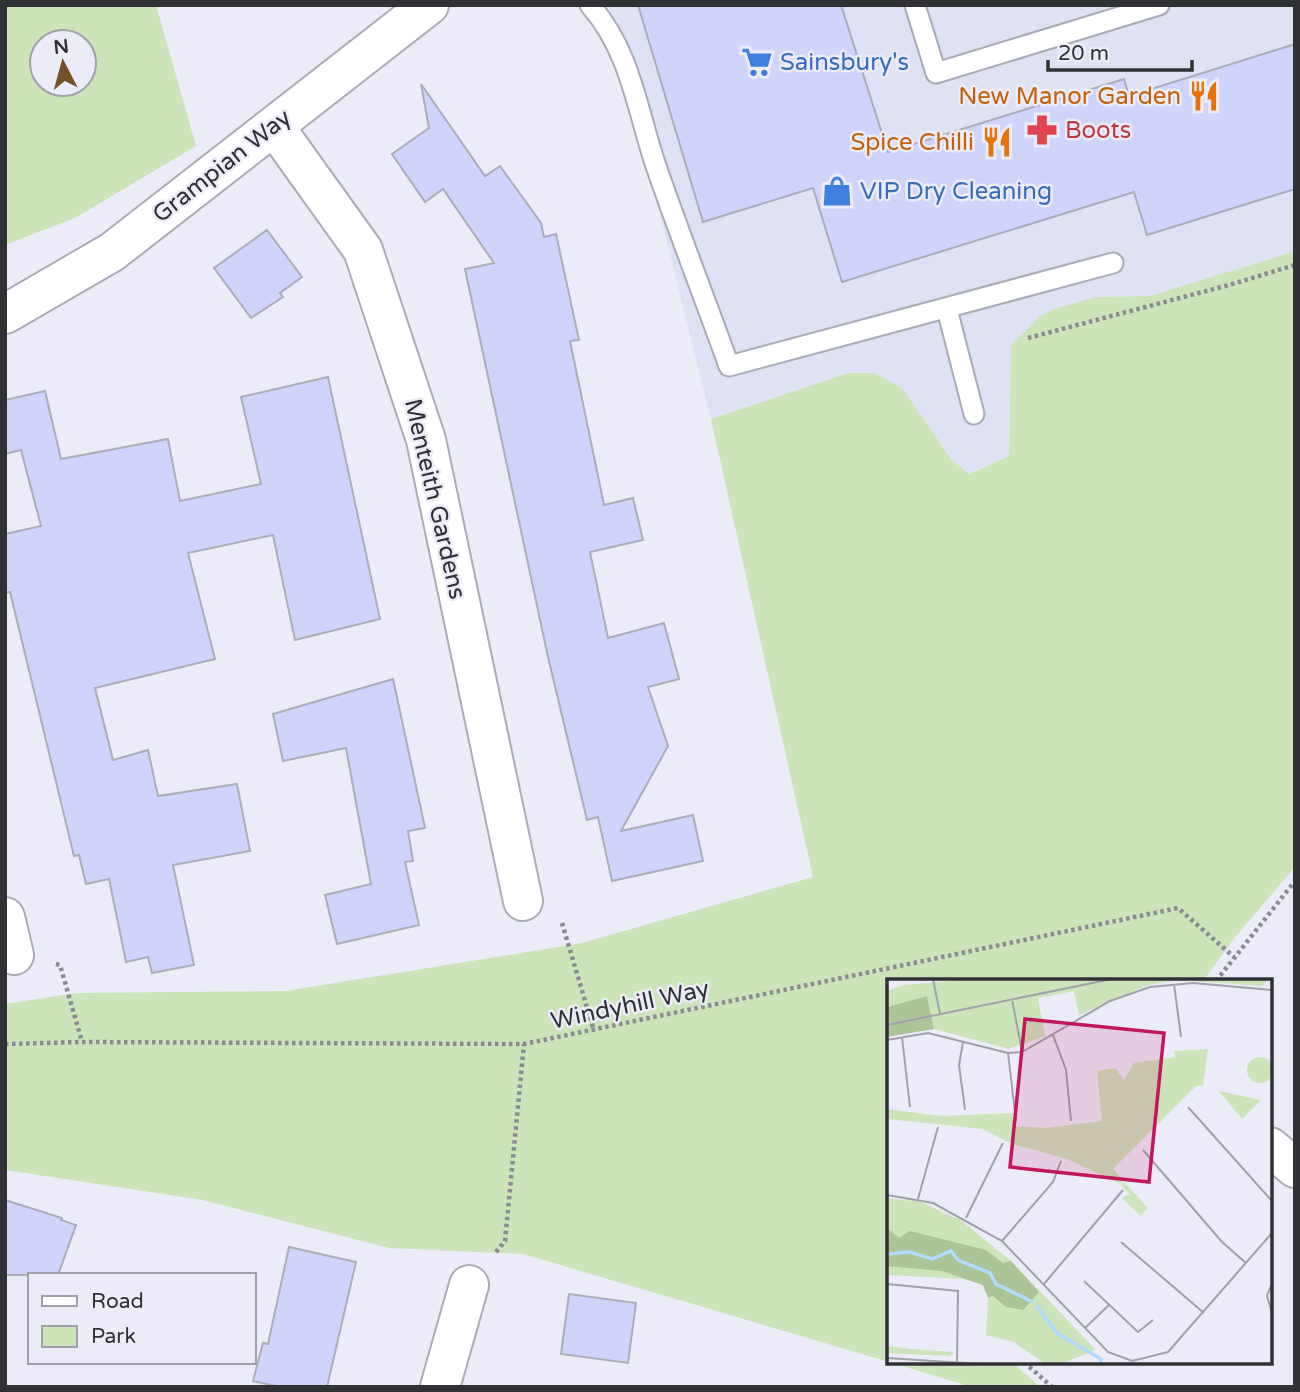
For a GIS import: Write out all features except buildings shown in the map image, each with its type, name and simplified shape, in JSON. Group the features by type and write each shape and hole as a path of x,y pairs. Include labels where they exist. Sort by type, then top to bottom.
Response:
{"street":[{"name":"Grampian Way","path":"5,314 112,251 429,5"},
{"name":"Menteith Gardens","path":"274,126 363,250 422,427 523,901"},
{"path":"5,917 14,955"},
{"path":"1272,1149 1295,1168"},
{"path":"440,1387 468,1285"}],"lane":[{"path":"590,5 604,22 632,79 655,163 729,366 1113,263"},
{"path":"915,5 936,73 1160,5"},
{"path":"947,309 974,414"}],"path":[{"path":"1028,338 1295,265"},
{"path":"1218,979 1295,881"},
{"path":"523,901 557,904 594,1031"},
{"name":"Windyhill Way","path":"5,1044 524,1044 1178,908 1234,957"},
{"path":"14,955 60,965 82,1042"},
{"path":"468,1285 505,1241 524,1044"},
{"path":"1026,1364 1052,1387"}],"shaded area":[{"path":"608,5 1295,5 1295,251 1150,296 1096,297 1011,346 1009,456 968,474 951,459 875,373 848,373 711,419"}],"green space":[{"path":"5,5 156,5 196,146 75,218 5,245"},
{"path":"1295,251 1295,867 1236,936 1204,979 887,979 887,1361 523,1254 389,1248 203,1200 5,1170 5,1004 76,993 285,991 582,943 813,877 711,419 848,373 875,373 902,388 951,459 969,474 1009,456 1011,346 1039,317 1054,309 1096,297 1150,296"},
{"path":"896,1364 1014,1364 1040,1387 972,1387"}],"place":[{"name":"Sainsbury's","path":"757,62"},
{"name":"New Manor Garden","path":"1204,96"},
{"name":"Boots","path":"1042,130"},
{"name":"Spice Chilli","path":"997,142"},
{"name":"VIP Dry Cleaning","path":"837,191"}]}
